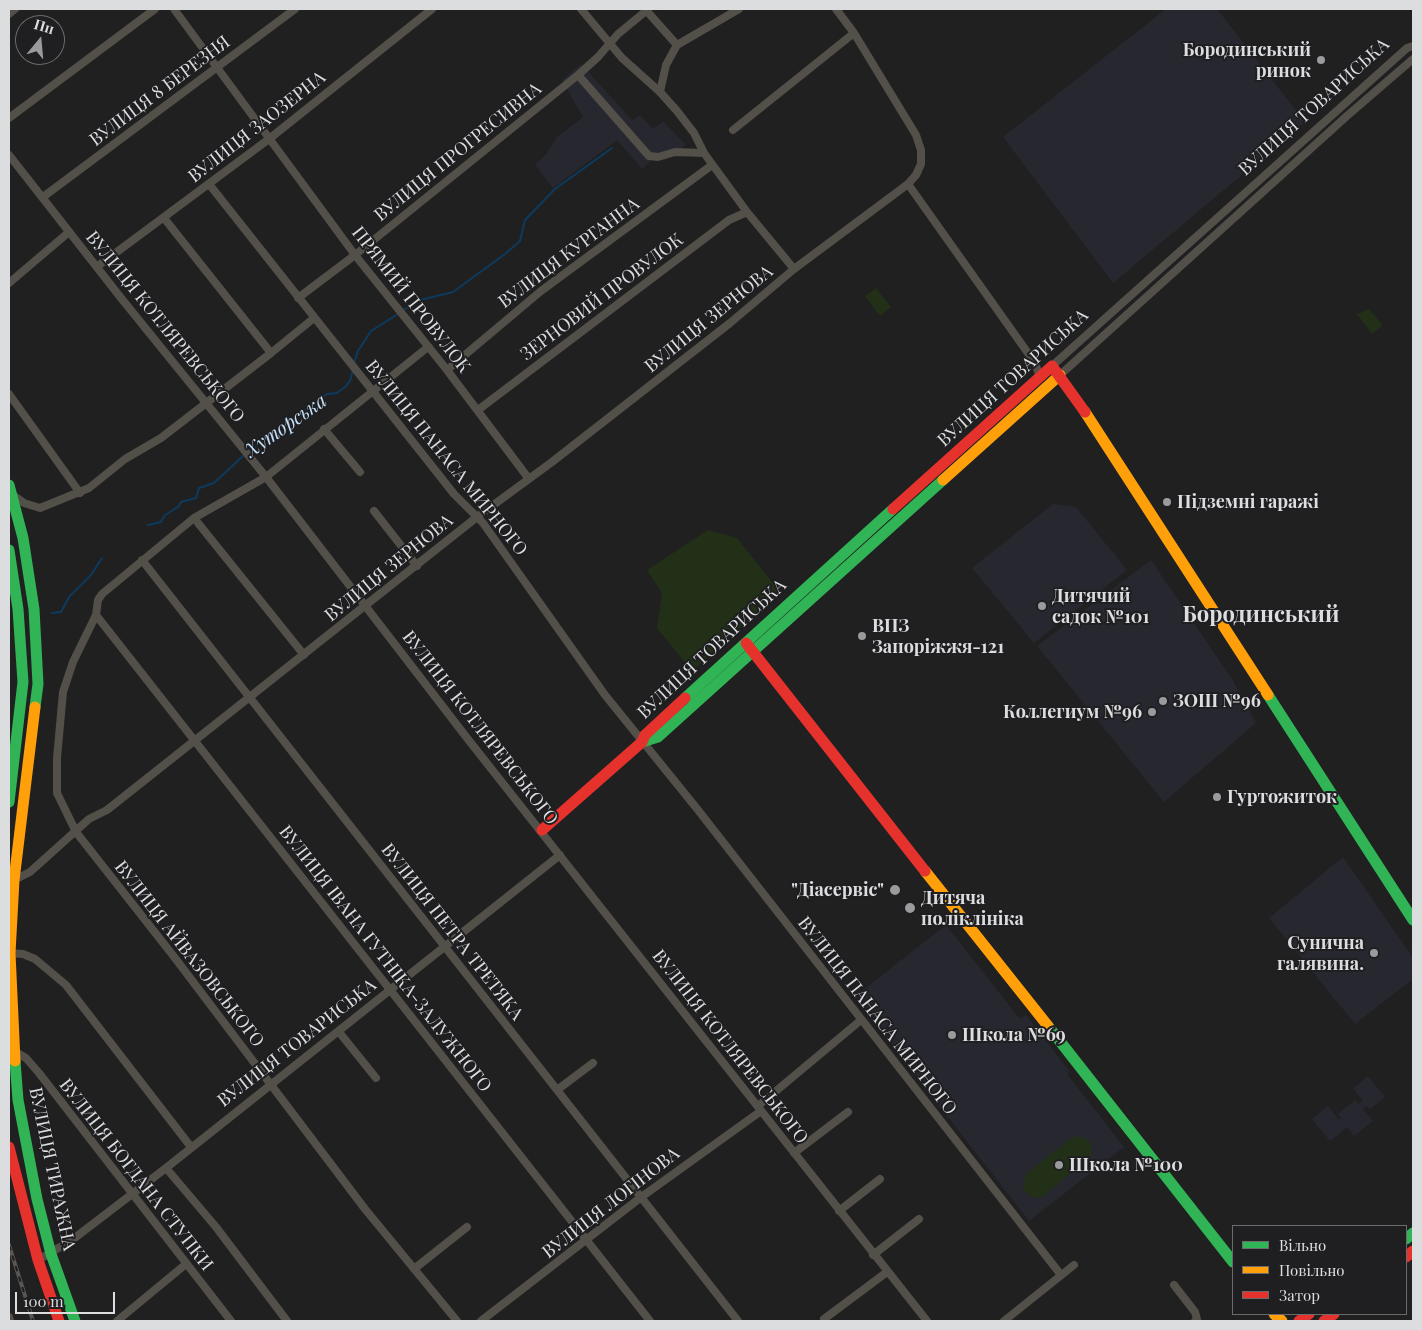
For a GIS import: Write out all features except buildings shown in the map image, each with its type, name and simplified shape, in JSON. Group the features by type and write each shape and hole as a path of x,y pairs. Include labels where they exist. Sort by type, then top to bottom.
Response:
{"street":[{"path":"9,14 15,9"},
{"path":"9,118 155,9"},
{"name":"ПРЯМИЙ ПРОВУЛОК","path":"174,9 355,255 448,370 529,479"},
{"name":"ВУЛИЦЯ 8 БЕРЕЗНЯ","path":"42,197 295,9"},
{"name":"ВУЛИЦЯ ЗАОЗЕРНА","path":"98,266 269,139 432,9"},
{"path":"581,9 637,73 660,92 694,133 712,165 794,270"},
{"path":"660,92 666,65 677,45 739,9"},
{"name":"ВУЛИЦЯ ЗЕРНОВА","path":"14,880 30,872 89,819 107,810 477,517 529,479 722,329 794,270 908,184 916,175 921,164 921,150 916,135 854,33 836,9"},
{"path":"646,10 677,45"},
{"name":"ВУЛИЦЯ ПРОГРЕСИВНА","path":"298,298 355,255 578,75 618,34 646,10"},
{"path":"733,130 854,33"},
{"name":"ВУЛИЦЯ ТОВАРИСЬКА","path":"542,830 642,742 744,662 754,652 767,630 1040,376 1400,54 1413,46"},
{"name":"ВУЛИЦЯ ТОВАРИСЬКА","path":"654,734 699,687 746,643 767,630 1060,375 1413,59"},
{"path":"578,75 649,156 658,157 675,152 704,153"},
{"name":"ВУЛИЦЯ КОТЛЯРЕВСЬКОГО","path":"9,154 69,232 98,266 126,306 266,477 507,789 542,830 839,1212 927,1321"},
{"name":"ВУЛИЦЯ КУРГАННА","path":"448,370 541,291 712,165"},
{"name":"ВУЛИЦЯ ПАНАСА МИРНОГО","path":"209,184 458,499 477,517 642,742 698,810 1061,1275"},
{"path":"908,184 1035,363 1040,376"},
{"name":"ЗЕРНОВИЙ ПРОВУЛОК","path":"478,410 729,220 747,212"},
{"path":"164,218 271,354"},
{"path":"9,283 69,232"},
{"path":"1143,284 1151,292"},
{"path":"10,489 24,503 40,508 80,493 125,459 161,438 271,354 314,318"},
{"name":"ВУЛИЦЯ АЙВАЗОВСЬКОГО","path":"428,347 372,390 266,477 194,518 102,594 98,600 96,615 73,662 62,702 57,793 76,832 365,1209 457,1321"},
{"path":"1052,366 1060,375 1413,920"},
{"path":"9,394 80,493"},
{"path":"324,429 360,472"},
{"name":"ВУЛИЦЯ ТИРАЖНА","path":"10,489 23,538 34,609 38,684 14,880 9,953 12,1051 25,1143 50,1254 75,1321"},
{"path":"374,511 417,566"},
{"path":"194,518 304,655"},
{"path":"9,550 18,610 23,682 9,802"},
{"name":"ВУЛИЦЯ ПЕТРА ТРЕТЯКА","path":"142,560 738,1321"},
{"name":"ВУЛИЦЯ ІВАНА ГУТНІКА-ЗАЛУЖНОГО","path":"96,615 650,1321"},
{"path":"746,643 1232,1261"},
{"name":"ВУЛИЦЯ ТОВАРИСЬКА","path":"38,1260 72,1240 166,1168 560,855"},
{"path":"9,953 23,954 35,959 66,985 191,1147"},
{"name":"ВУЛИЦЯ ЛОГІНОВА","path":"481,1321 640,1198 760,1109 861,1020"},
{"path":"339,1032 376,1078"},
{"name":"ВУЛИЦЯ БОГДАНА СТУПКИ","path":"12,1051 26,1058 39,1073 231,1321"},
{"path":"557,1090 593,1063"},
{"path":"794,1153 848,1112"},
{"name":"ВУЛИЦЯ ТИРАЖНА","path":"9,1146 38,1260 59,1321"},
{"path":"166,1168 216,1227 287,1321"},
{"path":"839,1212 880,1179"},
{"path":"873,1255 919,1219"},
{"path":"414,1269 467,1227"},
{"path":"117,1321 186,1264"},
{"path":"1004,1321 1074,1264"},
{"path":"824,1319 887,1272"},
{"path":"1174,1285 1195,1312 1197,1319 1195,1321"},
{"path":"9,1317 10,1321"}],"shaded area":[{"path":"1166,9 1217,9 1305,122 1113,283 1003,137"},
{"path":"581,64 632,120 640,115 653,129 663,121 686,145 678,150 658,154 642,169 617,140 553,188 535,165 547,153 557,137 583,117 562,80"},
{"name":"Дитячий садок №101","path":"1053,504 1076,507 1127,570 1034,643 972,568"},
{"name":"ЗОШ №96","path":"1151,560 1232,679 1256,723 1164,802 1037,646"},
{"path":"1343,857 1413,958 1413,979 1355,1024 1269,918"},
{"path":"946,925 1020,1019 1026,1015 1070,1072 1067,1074 1124,1147 1029,1221 854,997"},
{"path":"1368,1076 1385,1097 1370,1109 1367,1106 1363,1109 1373,1121 1354,1136 1347,1127 1330,1141 1312,1119 1328,1106 1339,1120 1341,1118 1338,1114 1355,1100 1358,1104 1363,1101 1353,1088"}],"green space":[{"path":"876,288 891,307 880,316 865,296"},
{"path":"1369,309 1383,325 1372,334 1357,314"},
{"path":"708,530 737,538 780,592 692,671 657,628 662,593 647,570"},
{"name":"Школа №100","path":"1073,1137 1083,1137 1091,1144 1091,1156 1042,1197 1031,1197 1023,1188 1026,1174"}],"waterway":[{"name":"Хуторська","path":"402,311 420,300 453,292 505,254 520,241 525,220 555,189 612,148"},
{"name":"Хуторська","path":"354,363 358,351 371,331 398,314"},
{"name":"Хуторська","path":"248,452 292,422 309,406 327,394 337,393 345,387 350,381 353,370"},
{"name":"Хуторська","path":"148,525 161,522 165,515 178,507 181,502 196,498 199,488 214,483 244,455"},
{"name":"Хуторська","path":"52,613 61,612 69,597 91,575 102,558"}],"railway":[{"path":"9,1245 33,1321"}],"traffic: fast":[{"path":"642,742 658,737 943,480"},
{"path":"9,485 23,538 34,609 38,684 35,707"},
{"path":"685,698 893,509"},
{"path":"9,550 18,609 23,682 9,802"},
{"path":"1268,695 1413,920"},
{"path":"1048,1026 1232,1261"},
{"path":"15,1061 18,1100 37,1199 51,1254 75,1321"},
{"path":"1407,1238 1413,1233"}],"traffic: slow":[{"path":"943,480 1060,375"},
{"path":"1085,412 1268,695"},
{"path":"15,1061 10,953 14,880 35,707"},
{"path":"925,871 1048,1026"},
{"path":"1275,1315 1282,1321"}],"traffic: jam":[{"path":"893,509 1052,366 1085,412"},
{"path":"746,643 925,871"},
{"path":"542,830 642,742 645,735 685,698"},
{"path":"9,1147 38,1260 59,1321"},
{"path":"1407,1256 1413,1251"},
{"path":"1299,1321 1308,1315"},
{"path":"1324,1321 1333,1315"}],"place":[{"name":"Бородинський ринок","path":"1321,60"},
{"name":"Підземні гаражі","path":"1167,502"},
{"name":"Дитячий садок №101","path":"1042,606"},
{"name":"ВПЗ Запоріжжя-121","path":"862,636"},
{"name":"ЗОШ №96","path":"1163,701"},
{"name":"Коллегиум №96","path":"1152,712"},
{"name":"Гуртожиток","path":"1217,797"},
{"name":"\"Діасервіс\"","path":"895,890"},
{"name":"Дитяча поліклініка","path":"910,908"},
{"name":"Сунична галявина.","path":"1374,953"},
{"name":"Школа №69","path":"952,1035"},
{"name":"Школа №100","path":"1059,1165"}],"district":[{"name":"Бородинський","path":"1261,615"}]}
